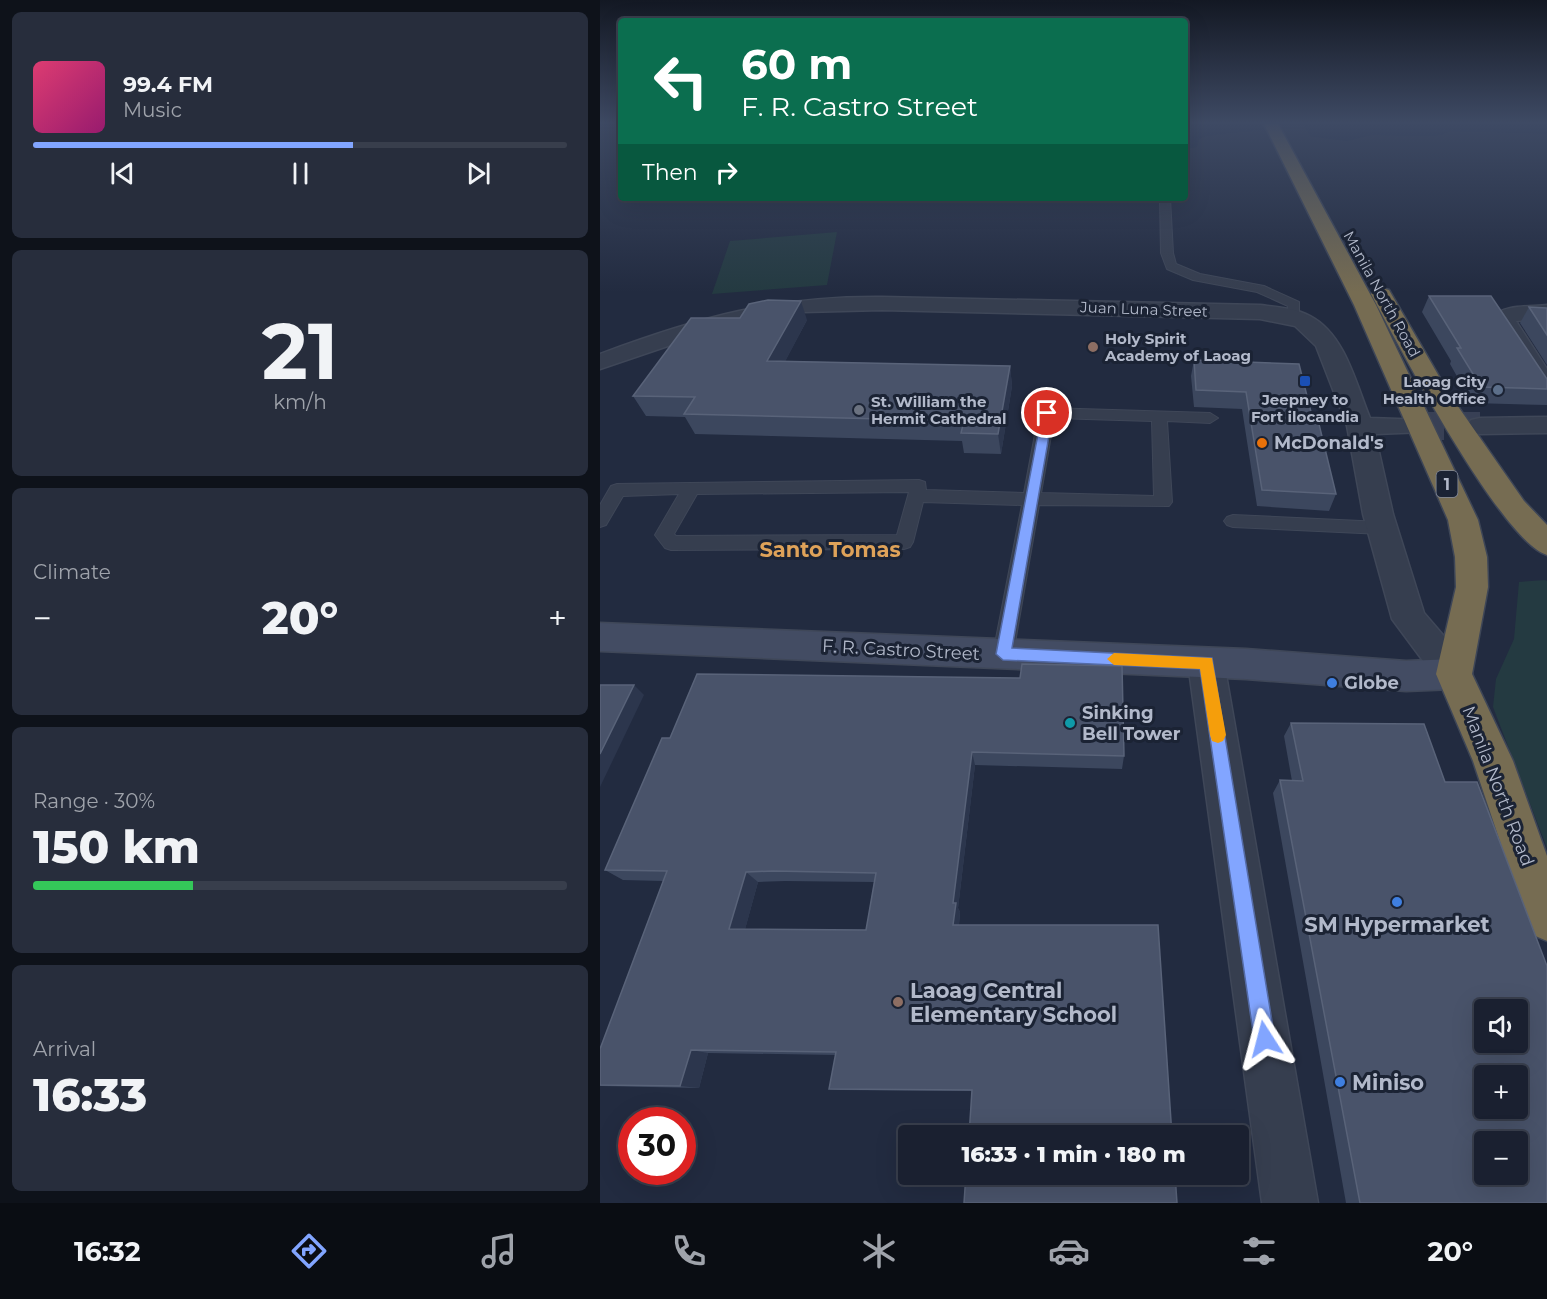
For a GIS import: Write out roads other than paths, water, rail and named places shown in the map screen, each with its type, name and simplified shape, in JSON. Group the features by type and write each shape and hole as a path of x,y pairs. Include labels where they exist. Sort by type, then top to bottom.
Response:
{"highway":[{"name":"Manila North Road","path":"1304,180 1377,305 1514,508 1547,544"},
{"name":"Manila North Road","path":"1371,274 1377,305 1463,520 1468,538 1472,587 1454,674 1493,761 1547,918"}],"main road":[{"name":"F. R. Castro Street","path":"600,636 1206,663 1406,676 1454,674"}],"street":[{"name":"Juan Luna Street","path":"600,362 648,344 746,316 781,309 830,304 990,305 1260,312 1294,317 1312,328 1327,343 1360,426 1382,528 1410,620 1454,674"},
{"path":"1547,312 1510,315 1503,318 1547,388"},
{"path":"1480,426 1547,425"},
{"path":"1360,426 1416,426"},
{"path":"1206,663 1290,1203"}],"lane":[{"path":"1165,201 1167,253 1171,266 1195,276 1260,289 1287,299 1294,305 1294,317"},
{"path":"1003,654 1047,413 1210,418"},
{"path":"916,496 1163,502 1159,416"},
{"path":"600,521 617,490 691,489 919,486 904,542 671,543 664,535 691,489"},
{"path":"1233,521 1382,528"}],"tunnel":[{"path":"1416,426 1480,426"}],"place":[{"name":"Holy Spirit Academy of Laoag","path":"1093,347"},
{"name":"Jeepney to Fort ilocandia","path":"1305,381"},
{"name":"Laoag City Health Office","path":"1498,390"},
{"name":"St. William the Hermit Cathedral","path":"859,410"},
{"name":"McDonald's","path":"1262,443"},
{"name":"Globe","path":"1332,683"},
{"name":"Sinking Bell Tower","path":"1070,723"},
{"name":"SM Hypermarket","path":"1397,902"},
{"name":"Laoag Central Elementary School","path":"898,1002"},
{"name":"Miniso","path":"1340,1082"}],"district":[{"name":"Santo Tomas","path":"830,549"}]}
